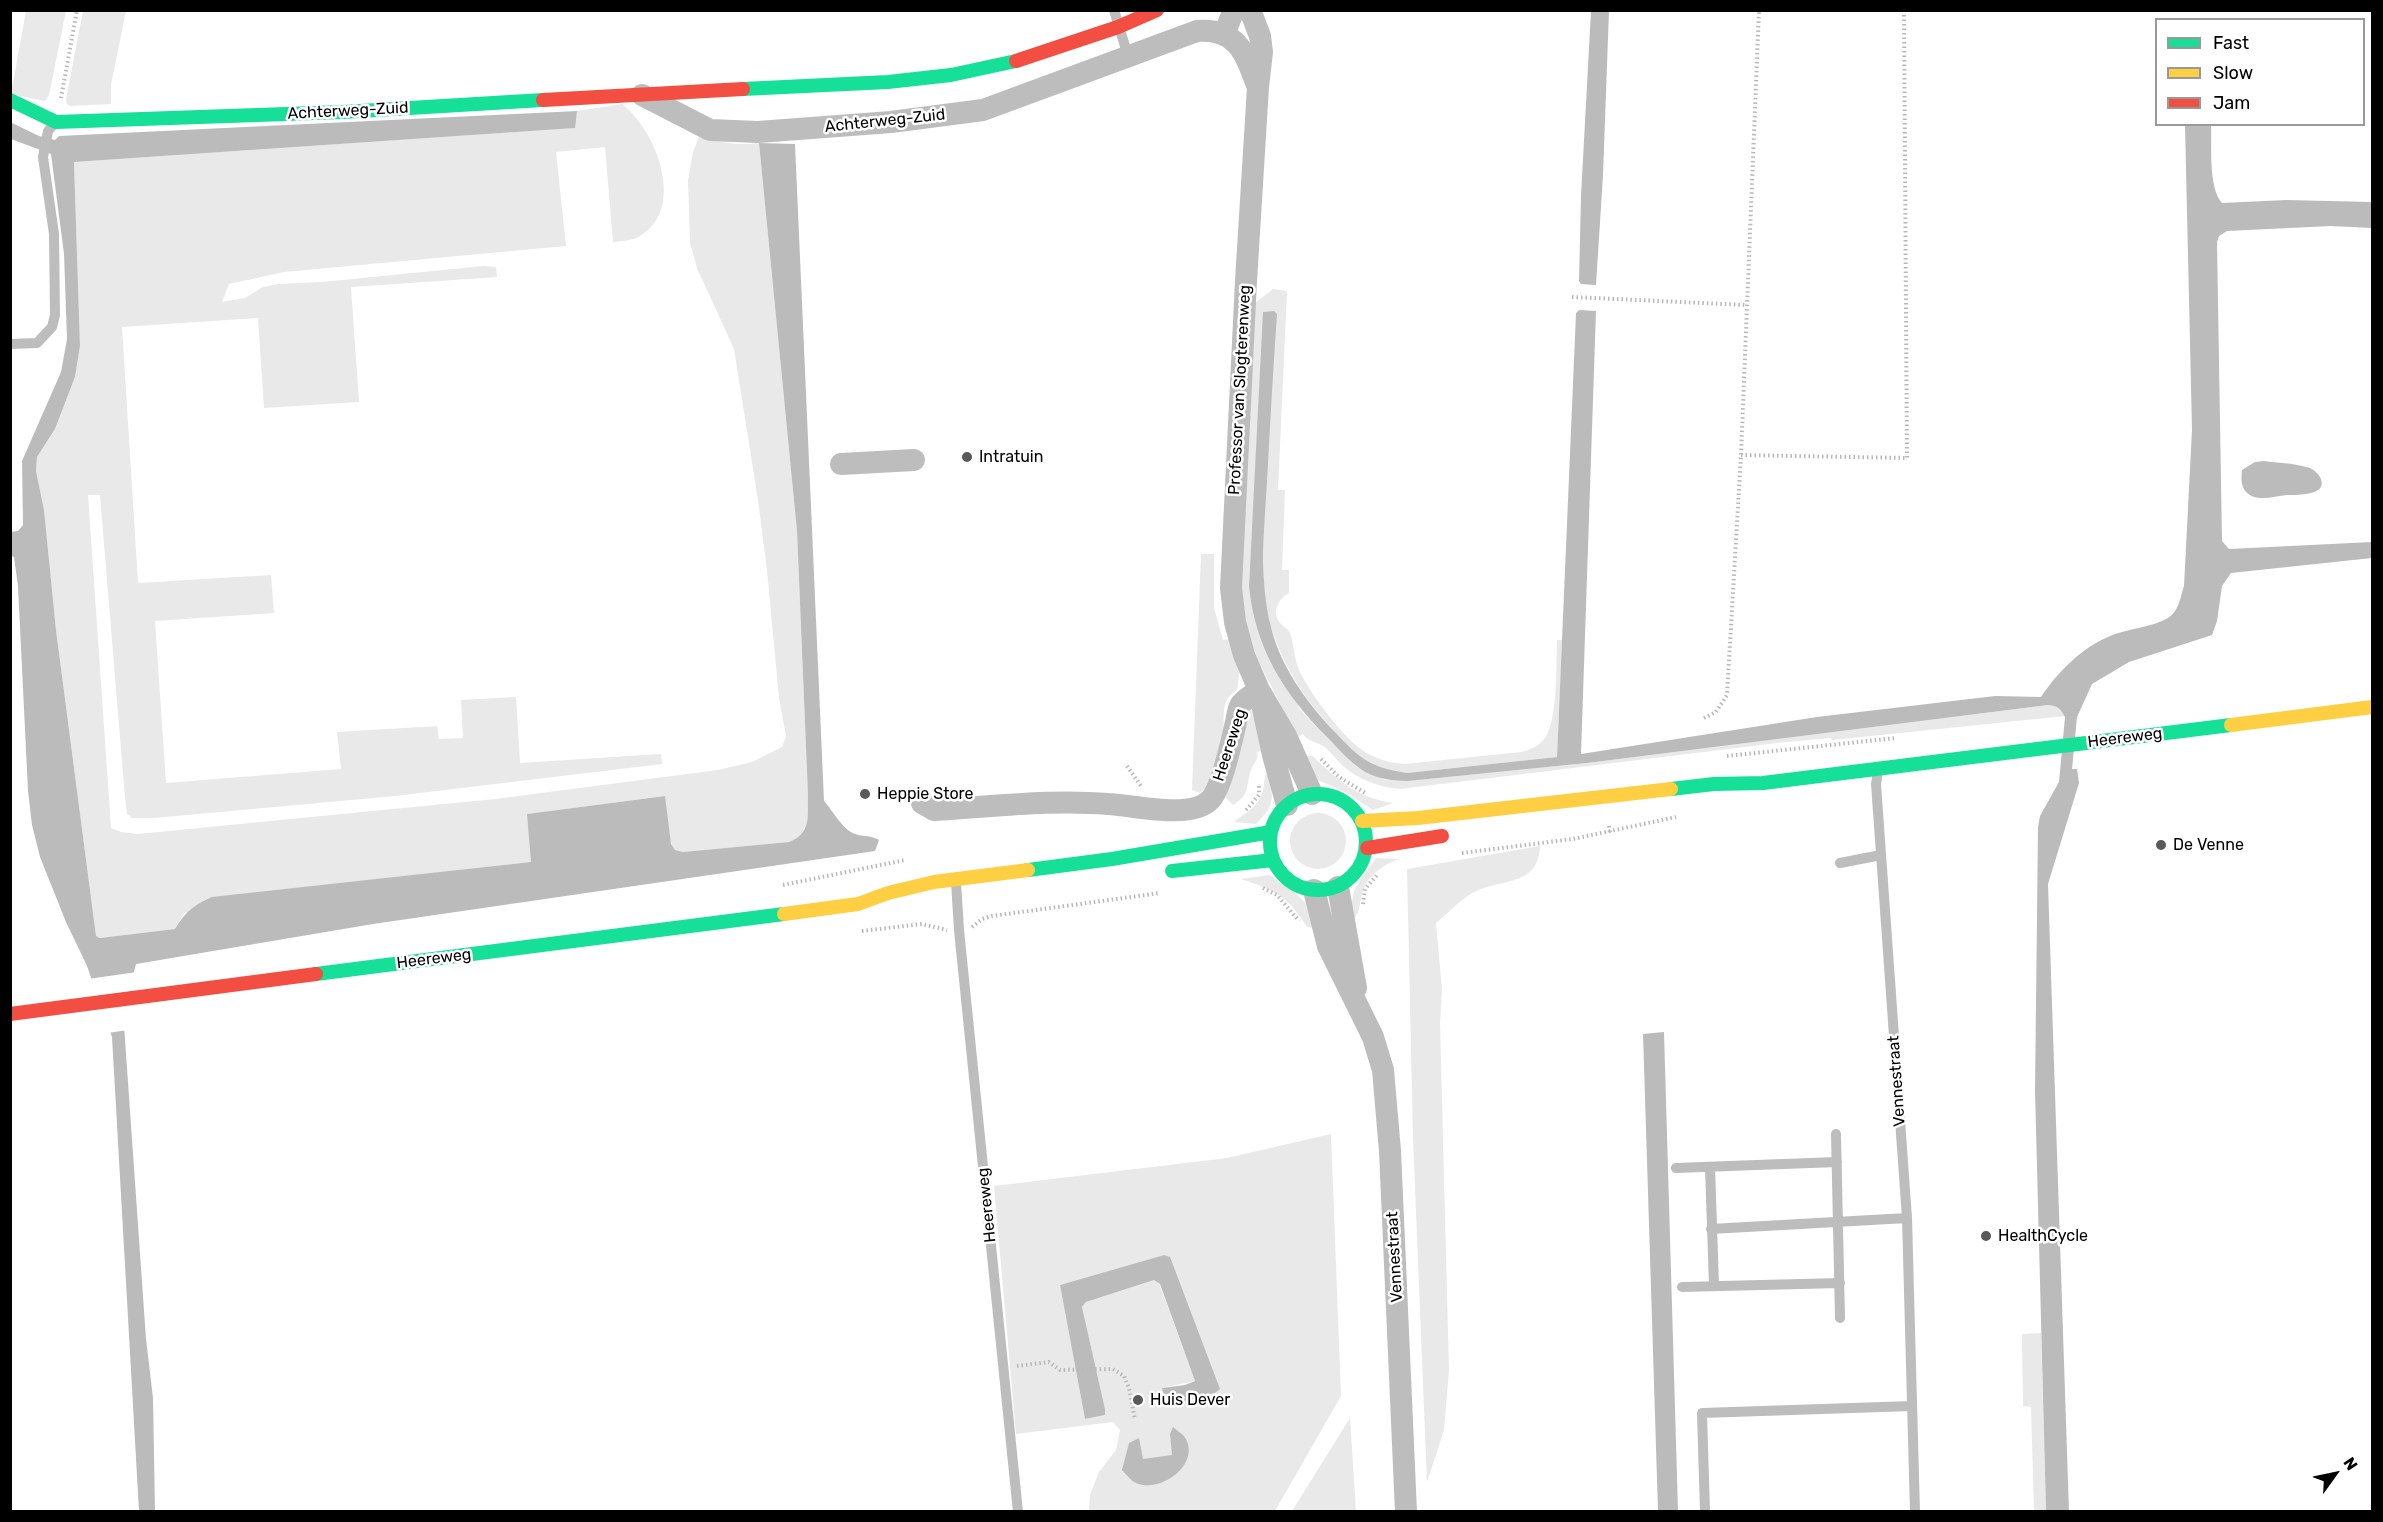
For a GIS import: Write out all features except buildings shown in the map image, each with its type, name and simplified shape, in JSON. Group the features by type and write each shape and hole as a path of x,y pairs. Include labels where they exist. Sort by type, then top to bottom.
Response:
{"main road":[{"name":"Achterweg-Zuid","path":"10,100 52,127 888,82 951,75 1007,64 1118,27 1157,10"},
{"name":"Heereweg","path":"1362,821 1411,818 1714,784 1763,783 2373,707"},
{"name":"Heereweg","path":"1715,798 1763,783"},
{"path":"1312,794 1332,795 1357,813 1362,821 1367,848 1357,871 1338,886 1314,890 1294,884 1278,869 1271,851 1271,832 1280,813 1287,805 1312,794"},
{"name":"Heereweg","path":"10,1014 858,904 934,882 1112,859 1271,832"},
{"path":"1367,848 1460,833"},
{"path":"1160,872 1274,860"},
{"path":"941,901 964,898"},
{"name":"Heereweg","path":"858,904 887,906"}],"street":[{"path":"1224,34 1234,10"},
{"name":"Professor van Slogterenweg","path":"1250,10 1260,36 1262,52 1258,87 1231,547 1231,588 1234,622 1284,756 1312,794"},
{"name":"Achterweg-Zuid","path":"640,94 710,130 758,132 811,130 891,122 983,110 1197,31 1211,30 1224,34"},
{"name":"Professor van Slogterenweg","path":"1224,34 1237,44 1246,58 1258,87"},
{"path":"841,464 914,460"},
{"name":"Heereweg","path":"922,803 934,810 1107,803 1163,810 1184,810 1202,804 1210,801 1215,793 1226,762 1240,705 1259,690"},
{"name":"Professor van Slogterenweg","path":"1284,756 1287,805"},
{"name":"Vennestraat","path":"1338,886 1358,1007"},
{"name":"Vennestraat","path":"1314,890 1328,946 1372,1037 1383,1070 1406,1512"}],"lane":[{"path":"1114,10 1128,56"},
{"path":"10,344 37,343 52,327 55,315 54,234 43,157 52,127"},
{"path":"1840,863 1881,855 1876,784 1878,769"},
{"name":"Vennestraat","path":"1881,855 1907,1218 1915,1512"},
{"name":"Heereweg","path":"956,880 964,898 959,930 1018,1512"},
{"path":"1836,1134 1840,1318"},
{"path":"1676,1168 1837,1162"},
{"path":"1710,1167 1714,1286"},
{"path":"1711,1229 1907,1218"},
{"path":"1682,1287 1840,1283"},
{"path":"1705,1512 1702,1413 1912,1406"}],"path":[{"path":"52,127 77,10"},
{"path":"1704,718 1716,712 1727,695 1741,455 1759,10"},
{"path":"1741,455 1907,458 1904,10"},
{"path":"1572,297 1746,305"},
{"path":"1242,813 1252,805 1258,795 1260,777 1284,756 1315,753 1339,777 1371,795"},
{"path":"1609,826 1610,833"},
{"path":"1572,831 1573,839"},
{"path":"1363,910 1365,889 1383,870"},
{"path":"1253,887 1276,895 1294,912 1301,924"},
{"path":"1004,1368 1049,1362 1059,1370 1113,1369 1124,1376 1129,1388 1135,1420"}],"shaded area":[{"path":"26,11 66,11 49,95 45,101 11,94"},
{"path":"83,11 126,11 111,85 111,104 70,106 67,104 66,99"},
{"path":"1591,11 1609,11 1596,285 1581,284 1579,281"},
{"path":"622,104 646,132 655,150 664,189 662,207 654,223 637,238 613,242 605,147 556,152 566,246 284,272 229,284 222,302 245,298 263,287 278,284 322,282 483,266 496,267 497,277 351,287 359,402 264,408 258,318 122,327 138,583 271,575 274,613 155,621 166,783 341,769 337,732 437,726 439,739 463,738 461,700 516,697 520,763 661,754 662,764 395,796 154,818 132,818 127,814 125,798 100,495 88,495 111,828 138,834 495,799 718,770 752,762 782,747 786,736 779,698 767,570 734,349 697,268 690,242 688,180 693,152 699,137 736,144 759,143 797,531 808,796 808,818 802,834 789,842 683,852 675,850 671,845 664,796 528,814 531,862 381,879 184,913 175,929 100,938 96,936 56,630 44,510 36,471 37,457 55,429 75,377 80,346 74,162 574,128 577,111"},
{"path":"577,111 575,128 74,162 80,346 75,377 55,429 37,457 36,471 44,510 56,630 96,936 100,938 175,929 191,910 212,897 531,862 527,814 665,796 671,844 675,850 683,852 789,842 802,834 807,824 808,796 797,531 759,143 795,144 824,801 850,832 879,840 875,851 373,924 136,964 123,1011 146,1339 153,1398 155,1511 139,1511 112,1037 87,966 66,922 40,857 32,825 28,791 18,586 14,557 11,556 11,532 18,531 23,525 22,461 61,372 67,339 64,254 51,154 11,139 10,122 39,136 55,140 59,136"},
{"path":"2185,126 2211,126 2213,177 2222,203 2286,200 2372,202 2372,228 2331,226 2227,231 2219,236 2217,242 2222,541 2229,549 2372,542 2372,558 2231,573 2222,586 2217,621 2212,635 2129,662 2092,684 2077,717 2072,769 2077,769 2079,783 2048,884 2069,1511 2046,1511 2035,1091 2038,827 2040,816 2059,782 2065,717 2062,711 2048,705 1587,763 1408,781 1381,778 1362,770 1345,756 1312,721 1285,687 1265,650 1252,609 1249,586 1263,312 1274,311 1277,314 1263,555 1267,609 1275,641 1287,668 1303,694 1348,746 1372,764 1407,773 1557,757 1576,313 1579,310 1596,311 1581,754 1817,717 1995,696 2041,697 2063,670 2089,647 2110,636 2155,624 2168,618 2177,608 2184,586 2192,430"},
{"path":"1273,289 1287,291 1278,490 1285,490 1282,570 1289,570 1289,593 1282,598 1276,612 1279,622 1290,633 1297,665 1304,679 1336,724 1367,753 1382,760 1405,764 1528,750 1543,741 1549,730 1556,691 1557,640 1562,640 1557,757 1406,773 1372,765 1342,739 1314,708 1297,684 1277,644 1267,610 1264,590 1264,311 1249,586 1300,710 1357,767 1385,780 1408,781 1587,763 2048,705 2057,706 2065,716 1832,740 1831,738 1786,742 1400,789 1384,787 1363,779 1349,771 1323,746 1307,739 1303,734 1297,737 1257,658 1245,623 1241,586 1255,303"},
{"path":"2264,461 2310,468 2320,477 2322,483 2320,488 2311,493 2266,498 2250,495 2243,487 2242,470 2255,462"},
{"path":"1201,554 1214,554 1214,608 1223,640 1229,639 1240,671 1237,690 1227,699 1225,705 1223,737 1214,773 1210,783 1200,793 1192,790"},
{"path":"1251,710 1264,749 1257,752 1257,759 1251,770 1245,794 1233,805 1225,797"},
{"path":"1306,756 1313,756 1349,787 1380,801 1393,803 1373,810 1347,793 1318,780"},
{"path":"1267,772 1272,800 1267,811 1256,824 1234,822 1252,809 1258,801"},
{"path":"1318,813 1329,815 1338,821 1344,830 1346,841 1344,852 1338,861 1329,867 1318,869 1307,867 1298,861 1292,852 1290,841 1292,830 1298,821 1307,815"},
{"path":"1540,846 1532,870 1524,876 1469,895 1436,923 1442,990 1440,1023 1449,1370 1444,1430 1427,1482 1413,1138 1407,869"},
{"path":"1376,858 1400,859 1388,864 1372,876 1364,888 1357,915 1352,920 1352,900 1356,886"},
{"path":"1269,875 1294,892 1310,907 1314,928 1307,927 1293,908 1279,896 1241,879"},
{"path":"1664,1032 1678,1512 1658,1511 1643,1034"},
{"path":"1331,1134 1341,1396 1275,1511 1089,1511 1090,1495 1099,1472 1116,1450 1120,1430 1113,1422 1016,1434 994,1186 1227,1158","holes":["1164,1255 1219,1389 1215,1393 1166,1406 1162,1388 1195,1381 1159,1283 1154,1280 1086,1302 1082,1307 1105,1409 1105,1415 1085,1419 1060,1285"]},
{"path":"1164,1255 1170,1257 1220,1389 1215,1393 1166,1406 1162,1388 1185,1385 1195,1381 1160,1284 1154,1280 1086,1302 1082,1307 1105,1409 1105,1415 1085,1419 1060,1285"},
{"path":"2041,1333 2046,1511 2034,1511 2031,1407 2023,1406 2022,1334"},
{"path":"1350,1418 1356,1511 1292,1511"},
{"path":"1173,1427 1184,1436 1188,1446 1188,1456 1184,1466 1167,1480 1157,1484 1146,1485 1132,1481 1122,1470 1129,1443 1139,1438 1143,1459 1172,1455 1170,1434"}],"pier":[{"path":"137,972 126,1011 129,1030 107,1033 88,979"}],"traffic: fast":[{"path":"743,89 888,82 951,75 1016,61"},
{"path":"10,100 56,122 343,112 543,100"},
{"path":"1671,789 1714,784 1763,783 2231,725"},
{"path":"1318,794 1336,797 1352,808 1363,824 1366,842 1363,860 1352,876 1336,887 1318,890 1300,887 1284,876 1273,860 1270,842 1273,824 1284,808 1300,797 1318,794"},
{"path":"1028,870 1112,859 1271,832"},
{"path":"1172,871 1273,860"},
{"path":"316,974 784,914"}],"traffic: slow":[{"path":"2231,725 2372,707"},
{"path":"1362,821 1418,818 1671,789"},
{"path":"784,914 858,904 888,893 934,882 1028,870"}],"traffic: jam":[{"path":"1016,61 1118,27 1157,10"},
{"path":"543,100 743,89"},
{"path":"1367,848 1442,836"},
{"path":"10,1014 316,974"}],"place":[{"name":"Intratuin","path":"967,457"},
{"name":"Heppie Store","path":"865,794"},
{"name":"De Venne","path":"2161,845"},
{"name":"HealthCycle","path":"1986,1236"},
{"name":"Huis Dever","path":"1138,1400"}]}
